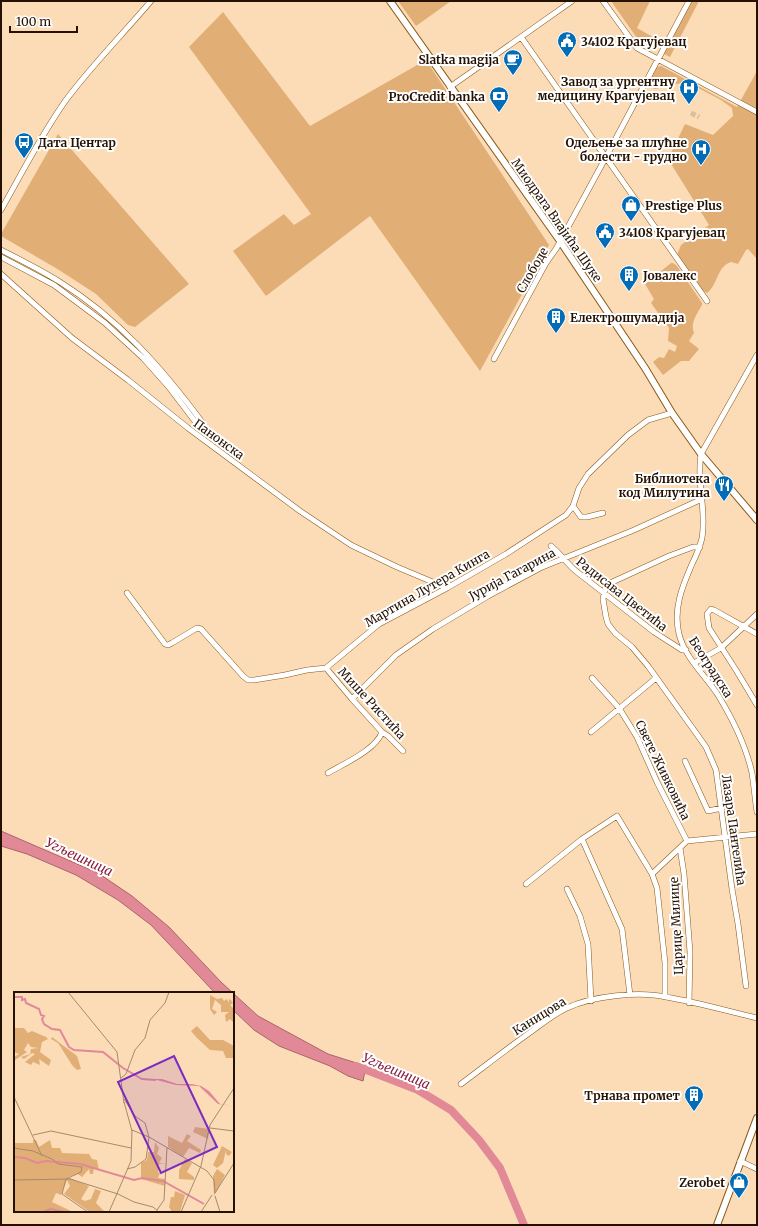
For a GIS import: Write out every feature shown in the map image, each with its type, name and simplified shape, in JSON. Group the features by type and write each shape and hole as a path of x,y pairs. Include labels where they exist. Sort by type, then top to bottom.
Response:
{"main road":[{"name":"Миодрага Влајића Шуке","path":"390,1 560,241 645,368 672,413 701,454 757,520"},
{"path":"717,1225 757,1118"}],"street":[{"path":"1,210 44,135 66,101 77,86 151,1"},
{"path":"450,87 572,1"},
{"path":"603,1 634,45 639,49 757,112"},
{"name":"Слободе","path":"494,359 606,157 689,1"},
{"path":"521,37 707,301"},
{"path":"1,250 60,281 111,319 136,342 162,371 202,422 202,426 197,424 168,386 143,358 105,323 54,285 1,257"},
{"name":"Панонска","path":"1,274 72,338 188,428 300,511 350,546 447,588"},
{"name":"Београдска","path":"757,355 701,454 699,472 703,529 700,547 683,585 678,604 677,616 679,633 686,650 720,699 744,748 752,774 757,812"},
{"name":"Мартина Лутера Кинга","path":"326,668 379,624 447,588 506,554 566,515 573,506 579,488 588,474 628,435 648,420 672,413"},
{"name":"Јурија Гагарина","path":"352,699 396,655 433,629 494,592 540,568 634,530 702,499"},
{"path":"573,506 581,517 603,514"},
{"name":"Радисава Цветића","path":"551,546 564,558 568,564 654,632 682,650 686,650"},
{"path":"604,593 606,586 613,582 669,556 693,547 700,547"},
{"path":"127,593 165,644 168,645 172,643 193,629 201,629 248,680 326,668"},
{"name":"Лазара Пантелића","path":"604,593 604,610 608,624 615,633 637,652 706,747 716,770 746,986"},
{"path":"757,634 711,609 707,614 708,625 757,705"},
{"path":"694,663 721,648 757,614"},
{"name":"Мише Ристића","path":"326,668 382,732 403,751"},
{"name":"Свете Живковића","path":"592,678 619,708 637,737 657,782 687,841"},
{"path":"591,732 656,678"},
{"path":"328,773 371,746 378,740 382,732"},
{"path":"685,761 708,811 722,808"},
{"path":"526,884 582,839 617,816 652,874 657,888 663,948 665,996"},
{"path":"652,874 687,841 757,834"},
{"path":"582,839 622,929 630,994"},
{"name":"Царице Милице","path":"680,848 684,874 690,952 689,1002"},
{"path":"567,888 580,916 588,944 591,1001"},
{"name":"Каницова","path":"462,1084 513,1044 555,1014 568,1007 591,1001 630,994 665,996 757,1018"},
{"path":"740,1161 757,1169"}],"shaded area":[{"path":"398,1 451,1 416,26"},
{"path":"611,1 650,1 637,28 660,41 656,49 639,41"},
{"path":"689,1 699,1 670,57 662,53"},
{"path":"223,12 310,126 426,60 549,245 480,371 370,216 266,296 233,251 284,214 294,225 311,214 189,47"},
{"path":"661,66 737,107 757,71 757,259 748,249 746,250 738,264 731,262 723,267 711,290 707,293 703,291 677,255 681,245 709,225 668,159 685,124 713,135 733,116 732,108 721,100 683,80 681,83 655,89 647,85 656,67"},
{"path":"58,134 189,284 135,327 128,325 96,294 59,270 1,236"},
{"path":"671,263 677,266 702,303 693,322 694,333 689,341 699,349 689,361 681,361 663,375 653,362 659,357 664,358 669,349 675,352 677,346 668,341 669,328 651,303 654,299 645,284"},
{"path":"1,831 98,873 132,896 169,927 232,992 214,992 151,925 118,900 76,875 27,854 1,846"},
{"path":"234,994 258,1016 328,1054 366,1066 363,1081 279,1046 254,1030 234,1011"}],"waterway":[{"name":"Угљешница","path":"356,1066 418,1090 451,1110 479,1140 500,1168 524,1225"}],"tunnel":[{"path":"691,113 699,117"}],"place":[{"name":"34102 Крагујевац","path":"567,58"},
{"name":"Slatka magija","path":"513,76"},
{"name":"Завод за ургентну медицину Крагујевац","path":"689,105"},
{"name":"ProCredit banka","path":"499,113"},
{"name":"Дата Центар","path":"24,159"},
{"name":"Одељење за плућне болести - грудно","path":"701,166"},
{"name":"Prestige Plus","path":"631,222"},
{"name":"34108 Крагујевац","path":"605,249"},
{"name":"Јовалекс","path":"629,292"},
{"name":"Електрошумадија","path":"556,334"},
{"name":"Библиотека код Милутина","path":"724,502"},
{"name":"Трнава промет","path":"694,1112"},
{"name":"Zerobet","path":"739,1199"}]}
